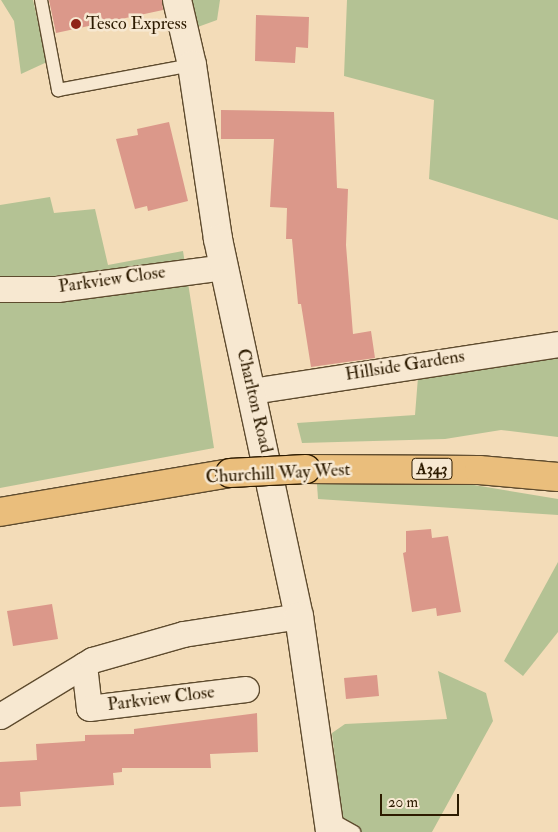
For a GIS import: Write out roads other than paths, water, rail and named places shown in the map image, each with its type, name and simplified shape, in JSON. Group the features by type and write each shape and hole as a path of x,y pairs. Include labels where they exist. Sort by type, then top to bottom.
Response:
{"main road":[{"name":"Churchill Way West","path":"0,512 230,473 306,469 479,470 558,477"}],"street":[{"name":"Charlton Road","path":"177,0 192,64 224,267 299,616 329,825"},
{"name":"Parkview Close","path":"0,289 57,289 224,267"},
{"name":"Hillside Gardens","path":"252,391 558,344"},
{"path":"0,716 84,665 183,634 299,616"},
{"name":"Parkview Close","path":"84,665 89,708 246,689"}],"lane":[{"path":"41,0 58,90 192,64"},
{"path":"329,825 354,832"}],"place":[{"name":"Tesco Express","path":"76,24"}]}
